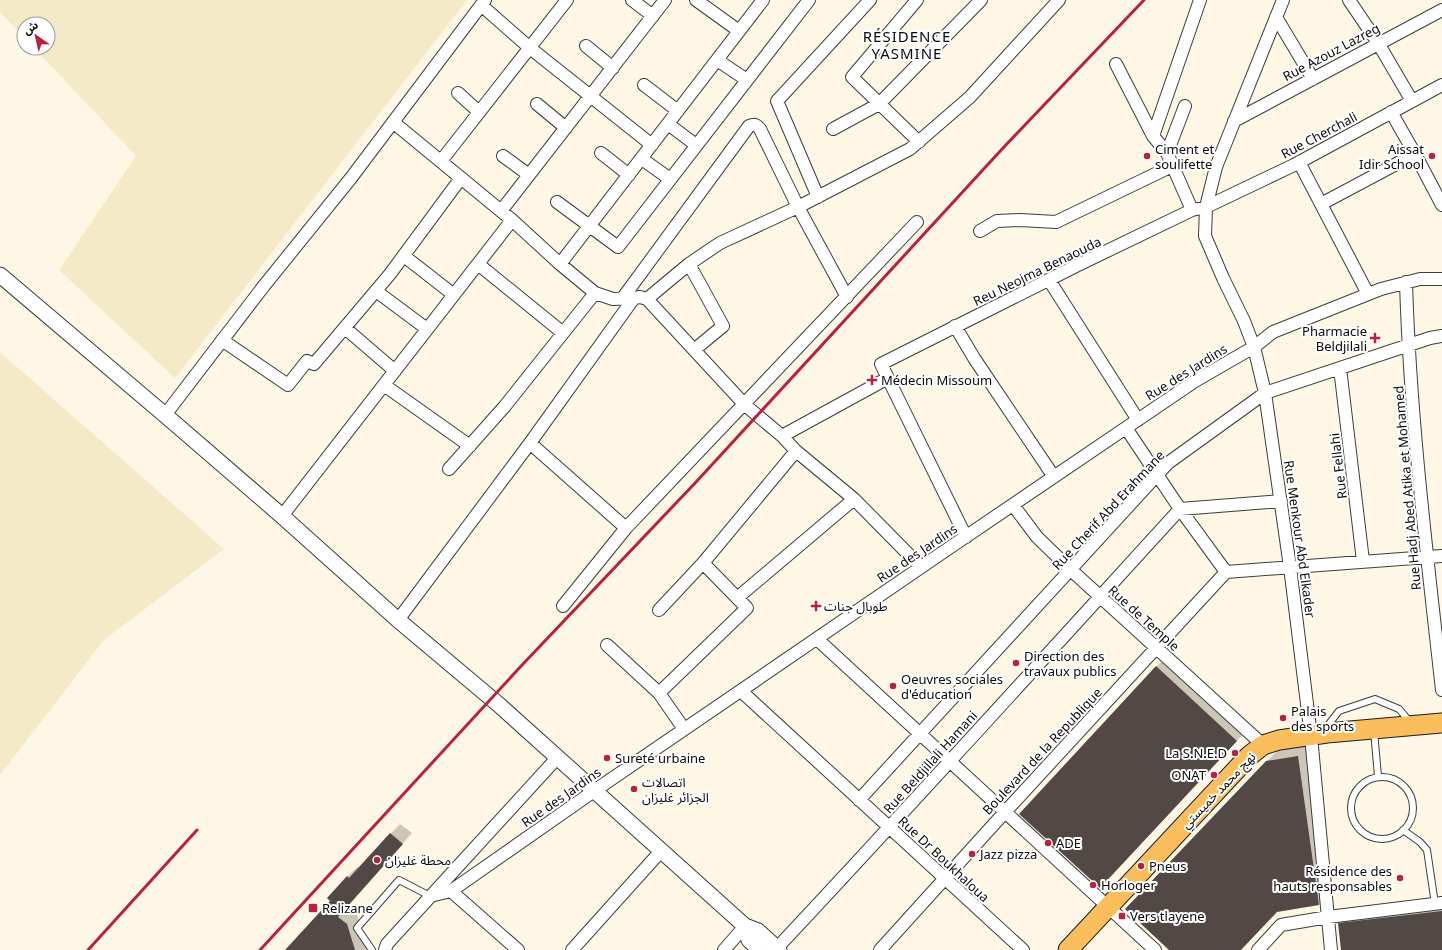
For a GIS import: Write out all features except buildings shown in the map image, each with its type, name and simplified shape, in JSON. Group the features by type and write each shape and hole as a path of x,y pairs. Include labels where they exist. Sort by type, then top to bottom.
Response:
{"main road":[{"name":"نهج محمد خميستي","path":"1068,950 1249,756 1263,745 1279,740 1315,735 1442,723"}],"street":[{"path":"441,161 567,0"},
{"path":"632,0 653,16"},
{"path":"501,211 665,0"},
{"path":"696,0 739,32"},
{"path":"560,264 764,0"},
{"path":"558,202 618,247 810,0"},
{"path":"818,197 777,101 870,0"},
{"path":"917,0 852,77 919,142"},
{"path":"833,129 879,104 981,0"},
{"path":"647,299 689,264 720,243 798,207 910,149 970,97 1059,0"},
{"path":"1153,136 1200,0"},
{"path":"1349,0 1378,43 1412,101"},
{"name":"Rue Menkour Abd Elkader","path":"1278,1 1276,17 1216,167 1206,207 1205,236 1244,321 1254,347 1265,393 1315,735 1331,950"},
{"path":"165,415 263,287 352,178 483,3 530,48 652,145"},
{"name":"Rue Azouz Lazreg","path":"1234,120 1442,10"},
{"path":"1276,17 1312,79"},
{"path":"586,46 613,68"},
{"path":"717,60 747,80"},
{"path":"1116,64 1153,136 1167,154 1192,210"},
{"name":"Rue Cherchali","path":"1206,207 1299,162 1442,84"},
{"path":"644,85 678,111"},
{"path":"458,93 479,112"},
{"path":"537,104 566,128"},
{"path":"1167,154 1184,106"},
{"path":"1391,112 1442,205"},
{"path":"393,122 512,220 560,264 595,293 613,299 640,297 647,299 744,405 854,499 921,567"},
{"path":"668,124 696,146"},
{"path":"398,620 530,443 628,298 749,126 753,124 760,128 798,207 847,297"},
{"path":"601,153 629,175"},
{"path":"1321,204 1415,154"},
{"path":"503,156 529,175"},
{"path":"642,159 670,179"},
{"path":"1299,162 1368,294"},
{"path":"980,231 997,222 1020,220 1056,222 1172,166"},
{"path":"222,340 288,385 307,361 314,364 376,291 404,256 461,178"},
{"name":"Reu Neojma Benaouda","path":"888,378 881,364 955,326 1192,210 1206,207"},
{"path":"282,516 512,220"},
{"path":"563,606 626,528 917,222"},
{"path":"404,256 454,295"},
{"path":"478,264 562,333"},
{"path":"689,264 723,326 694,350"},
{"path":"0,275 282,516 398,620 498,704 745,926 758,931 778,949"},
{"name":"Rue des Jardins","path":"430,896 451,891 966,536 1195,381 1254,347 1273,332 1381,289 1420,279 1442,279"},
{"path":"1049,280 1138,420"},
{"name":"Rue Hadj Abed Atika et Mohamed","path":"1406,282 1408,346 1427,557 1442,690"},
{"path":"376,291 427,329"},
{"path":"449,469 505,406 595,293"},
{"path":"955,326 974,358 1054,477"},
{"path":"345,328 395,371"},
{"name":"Rue Cherif Abd Erahmane","path":"859,800 1168,463 1265,393 1430,338 1442,336"},
{"name":"Rue Fellahi","path":"1340,368 1363,562"},
{"path":"782,436 888,378 966,536"},
{"path":"384,385 470,446"},
{"path":"1126,428 1180,509 1226,572 1442,556"},
{"path":"530,443 626,528"},
{"path":"659,610 703,563 796,451"},
{"path":"737,598 854,499"},
{"path":"1180,509 1281,501"},
{"name":"Rue de Temple","path":"1013,505 1037,537 1071,570 1263,745"},
{"name":"Rue Beldjillali Hamani","path":"778,949 1180,509"},
{"path":"659,693 747,608 703,563"},
{"name":"Boulevard de la Republique","path":"880,950 944,878 1226,572"},
{"path":"817,639 1155,950"},
{"path":"607,645 659,693 684,729"},
{"name":"Rue Dr Boukhaloua","path":"740,691 1023,950"},
{"path":"384,950 387,944 430,896 557,758"},
{"path":"572,950 661,851"},
{"path":"451,891 518,950"},
{"path":"1258,950 1281,925 1328,917 1438,904"},
{"path":"724,950 745,926"},
{"path":"745,926 750,940 760,950"}],"lane":[{"path":"1315,735 1339,711 1375,699 1399,709 1413,726"},
{"path":"1374,729 1378,776"},
{"path":"1378,776 1393,778 1406,786 1413,800 1413,815 1406,828 1393,837 1378,839 1364,834 1354,823 1350,808 1354,793 1364,782 1378,776"},
{"path":"1403,830 1420,842 1427,850 1438,904"},
{"path":"372,950 357,928 400,880 430,896"}],"shaded area":[{"path":"0,0 467,0 175,378 59,270 136,156 42,56 56,56 56,16 16,16 16,29 0,12"},
{"path":"0,352 224,549 104,640 0,775"}],"railway":[{"path":"260,950 523,664 697,481 1003,148 1144,0"},
{"path":"88,950 197,830"}],"place":[{"name":"Ciment et soulifette","path":"1147,156"},
{"name":"Aissat Idir School","path":"1432,156"},
{"name":"Pharmacie Beldjilali","path":"1375,338"},
{"name":"Médecin Missoum","path":"872,380"},
{"name":"طوبال جنات","path":"816,606"},
{"name":"Direction des travaux publics","path":"1016,663"},
{"name":"Oeuvres sociales d'éducation","path":"893,686"},
{"name":"Palais des sports","path":"1283,718"},
{"name":"La S.N.E.D","path":"1235,753"},
{"name":"Sureté urbaine","path":"607,758"},
{"name":"ONAT","path":"1214,775"},
{"name":"اتصالات الجزائر غليزان","path":"634,789"},
{"name":"ADE","path":"1048,843"},
{"name":"Jazz pizza","path":"972,854"},
{"name":"محطة غليزان","path":"377,860"},
{"name":"Pneus","path":"1141,866"},
{"name":"Résidence des hauts responsables","path":"1400,878"},
{"name":"Horloger","path":"1093,885"},
{"name":"Relizane","path":"313,908"},
{"name":"Vers tlayene","path":"1122,916"}],"district":[{"name":"RÉSIDENCE YASMINE","path":"907,46"}]}
